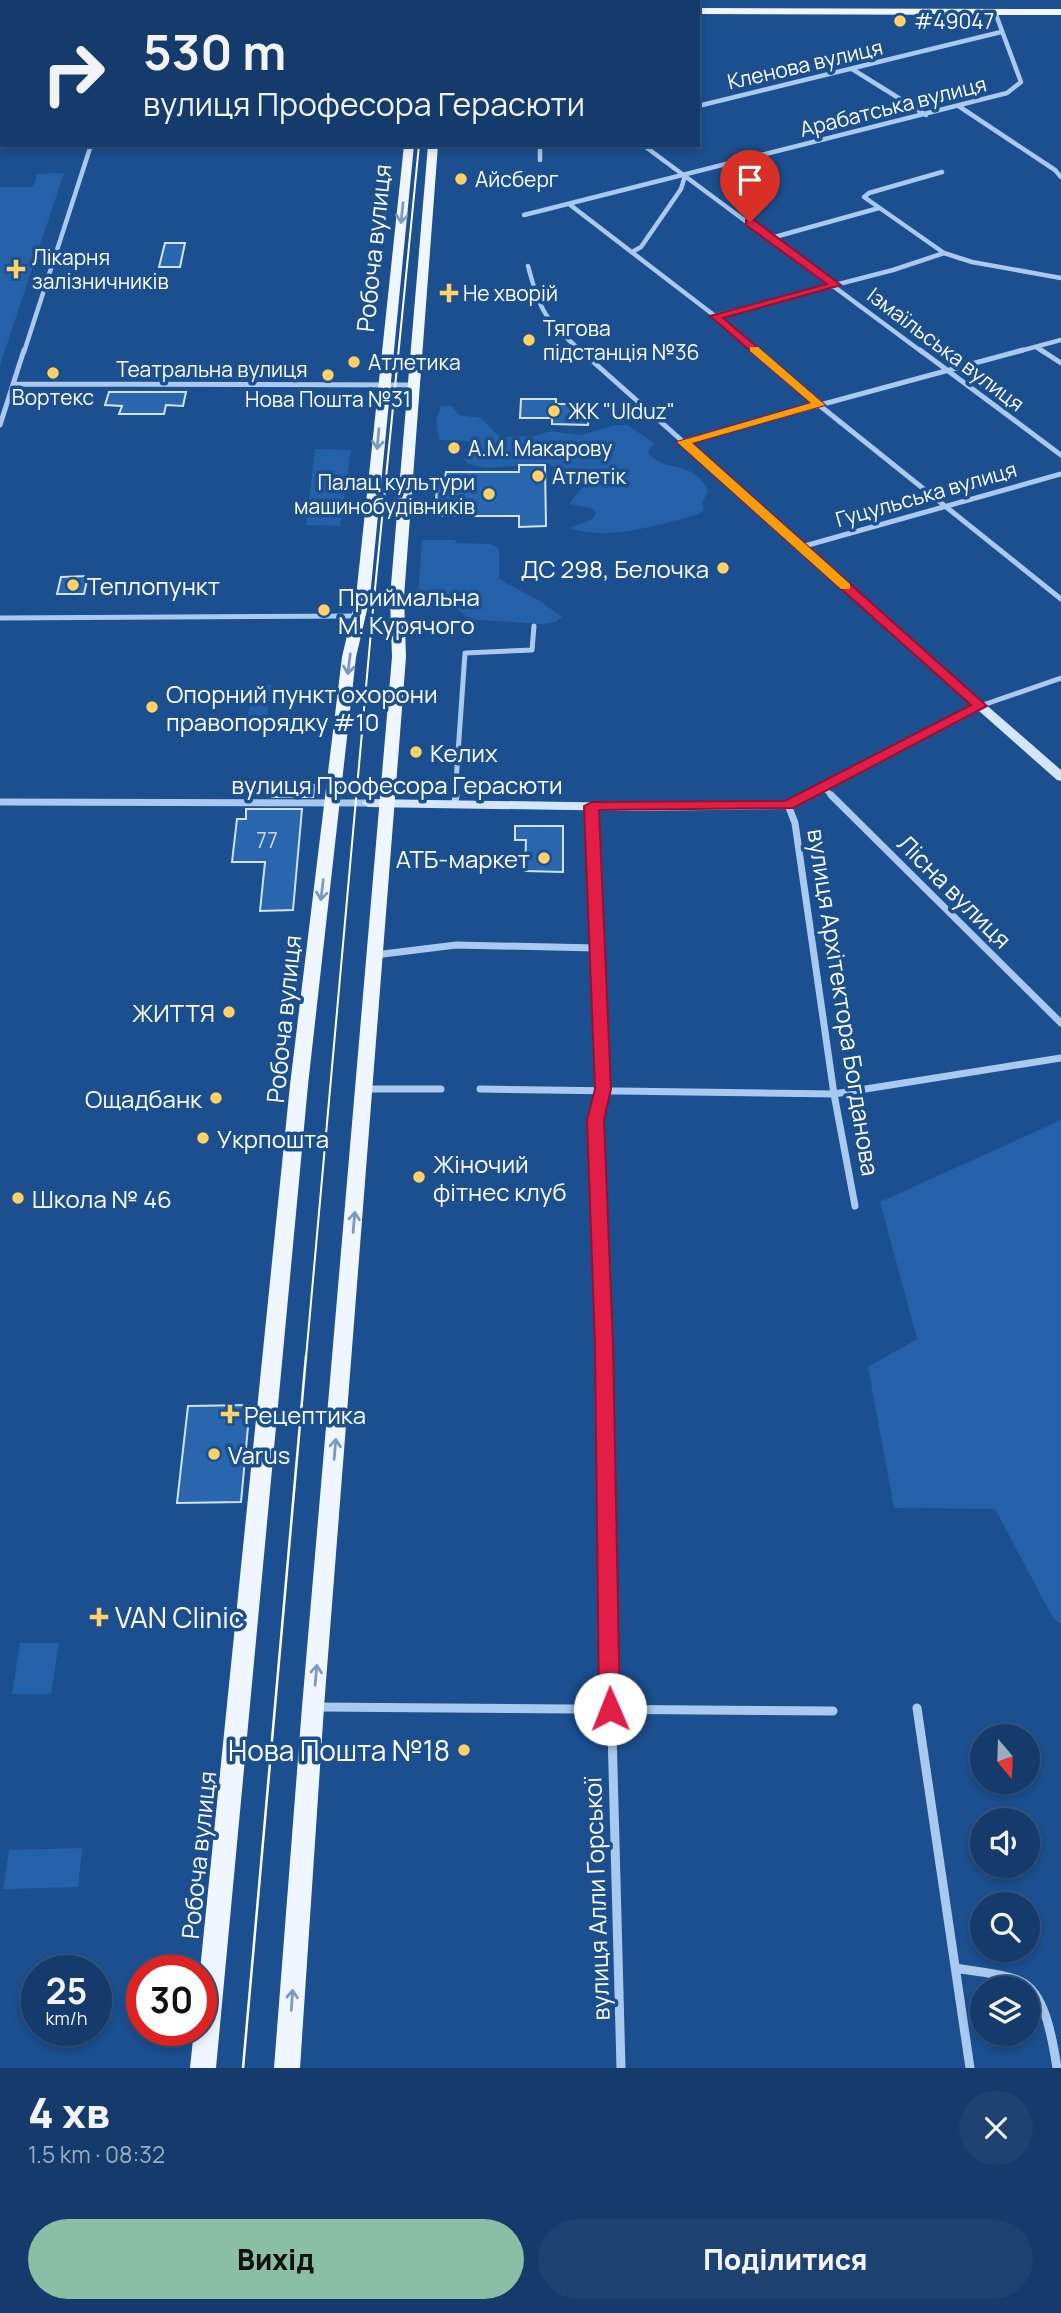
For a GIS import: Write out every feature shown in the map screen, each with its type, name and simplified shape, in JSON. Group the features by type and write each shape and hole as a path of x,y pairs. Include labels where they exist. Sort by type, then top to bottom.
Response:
{"main road":[{"path":"700,11 1061,12"},
{"name":"Робоча вулиця","path":"203,2068 299,1085 349,657 360,616 409,147"},
{"name":"Робоча вулиця","path":"287,2068 313,1707 365,1088 374,955 377,803 399,657 396,607 433,147"}],"street":[{"path":"995,12 1000,32"},
{"name":"Кленова вулиця","path":"700,106 1000,32"},
{"name":"Арабатська вулиця","path":"524,215 1007,93 1021,82 1000,32"},
{"path":"852,69 926,115"},
{"path":"960,107 1055,170 1061,177"},
{"path":"0,425 90,147"},
{"path":"540,147 540,160"},
{"name":"Ізмаїльська вулиця","path":"646,147 1061,454"},
{"path":"942,172 869,193 864,197 944,253 972,262 1061,278"},
{"path":"632,252 641,247 681,189 684,175"},
{"path":"569,204 715,316 820,405 1061,599"},
{"path":"771,238 879,208"},
{"path":"715,316 893,270 944,253"},
{"path":"528,266 538,307 554,327 1061,777"},
{"path":"683,442 1061,340"},
{"path":"1036,347 1061,363"},
{"name":"Театральна вулиця","path":"13,384 412,385"},
{"name":"Гуцульська вулиця","path":"801,547 1061,474"},
{"path":"0,618 360,616"},
{"path":"455,803 465,653 532,650 534,626"},
{"path":"980,706 1061,678"},
{"name":"вулиця Професора Герасюти","path":"0,802 788,805 980,706"},
{"name":"Лісна вулиця","path":"823,787 1061,1023"},
{"name":"вулиця Архітектора Богданова","path":"788,805 795,823 834,1094 855,1206"},
{"name":"вулиця Алли Горської","path":"592,806 603,1089 596,1120 621,2068"},
{"path":"374,955 393,950 436,947 597,947"},
{"path":"480,1089 834,1094 1061,1058"},
{"path":"365,1088 441,1089"},
{"path":"313,1707 832,1711"},
{"path":"918,1708 970,2068"},
{"path":"956,1968 1021,1981 1030,1987 1045,2014 1057,2068"}],"shaded area":[{"name":"Лікарня залізничників","path":"64,173 0,365 0,187 33,187 37,174"},
{"path":"441,406 452,406 459,415 481,418 500,437 536,436 550,431 580,435 616,425 627,425 654,443 648,453 655,459 687,470 702,481 708,491 702,503 704,509 699,514 635,530 600,533 570,528 594,518 596,512 590,508 570,504 587,478 560,471 547,463 486,468 468,464 464,459 474,444 467,441 439,440 436,420"},
{"path":"315,449 351,450 340,526 306,525"},
{"path":"422,540 455,540 456,543 490,544 499,548 499,579 540,601 562,617 555,622 544,624 476,620 467,617 454,606 417,607"},
{"path":"254,683 272,685 265,725 246,724"},
{"path":"1061,1120 1061,1624 1053,1618 995,1509 894,1508 868,1367 917,1339 880,1202"},
{"path":"20,1643 59,1643 51,1694 12,1694"},
{"path":"82,1848 78,1887 3,1889 9,1850"}],"building":[{"path":"165,243 185,243 180,267 159,267"},
{"path":"109,392 186,392 183,406 166,405 164,414 119,414 122,406 105,405"},
{"name":"ЖК \"Ulduz\"","path":"521,399 556,399 556,404 589,404 588,425 552,424 552,418 520,418"},
{"name":"Палац культури машинобудівників","path":"519,465 545,465 546,526 519,527 519,516 443,516 444,509 436,509 437,478 445,478 446,472 519,472"},
{"name":"Теплопункт","path":"88,576 84,594 57,594 61,577"},
{"path":"274,784 315,785 313,797 272,797"},
{"path":"246,809 302,809 293,910 260,911 265,862 232,862 237,819 246,819"},
{"name":"АТБ-маркет","path":"515,826 563,826 563,872 525,871 526,840 515,840"},
{"name":"Varus","path":"250,1405 241,1502 177,1503 188,1406"}],"tram line":[{"path":"306,1358 373,609 419,147"},
{"path":"243,2068 306,1356"}],"slow traffic":[{"path":"754,349 820,405 683,442 845,586"}],"place":[{"name":"#49047","path":"900,21"},
{"name":"Айсберг","path":"461,179"},
{"name":"Лікарня залізничників","path":"16,269"},
{"name":"Не хворій","path":"449,293"},
{"name":"Тягова пiдстанцiя №36","path":"529,340"},
{"name":"Атлетика","path":"354,362"},
{"name":"Вортекс","path":"53,373"},
{"name":"Нова Пошта №31","path":"328,375"},
{"name":"ЖК \"Ulduz\"","path":"554,411"},
{"name":"А.М. Макарову","path":"454,448"},
{"name":"Атлетік","path":"538,476"},
{"name":"Палац культури машинобудівників","path":"489,494"},
{"name":"ДС 298, Белочка","path":"723,568"},
{"name":"Теплопункт","path":"73,585"},
{"name":"Приймальна М. Курячого","path":"324,610"},
{"name":"Опорний пункт охорони правопорядку #10","path":"152,707"},
{"name":"Келих","path":"416,752"},
{"name":"АТБ-маркет","path":"544,858"},
{"name":"ЖИТТЯ","path":"229,1012"},
{"name":"Ощадбанк","path":"216,1098"},
{"name":"Укрпошта","path":"203,1138"},
{"name":"Жіночий фітнес клуб","path":"419,1177"},
{"name":"Школа № 46","path":"18,1198"},
{"name":"Рецептика","path":"230,1414"},
{"name":"Varus","path":"214,1454"},
{"name":"VAN Clinic","path":"99,1617"},
{"name":"Нова Пошта №18","path":"464,1750"}],"route":[{"path":"610,1709 604,1344 596,1120 603,1089 592,806 788,805 980,706 683,442 820,405 715,316 835,285 750,222"}]}
